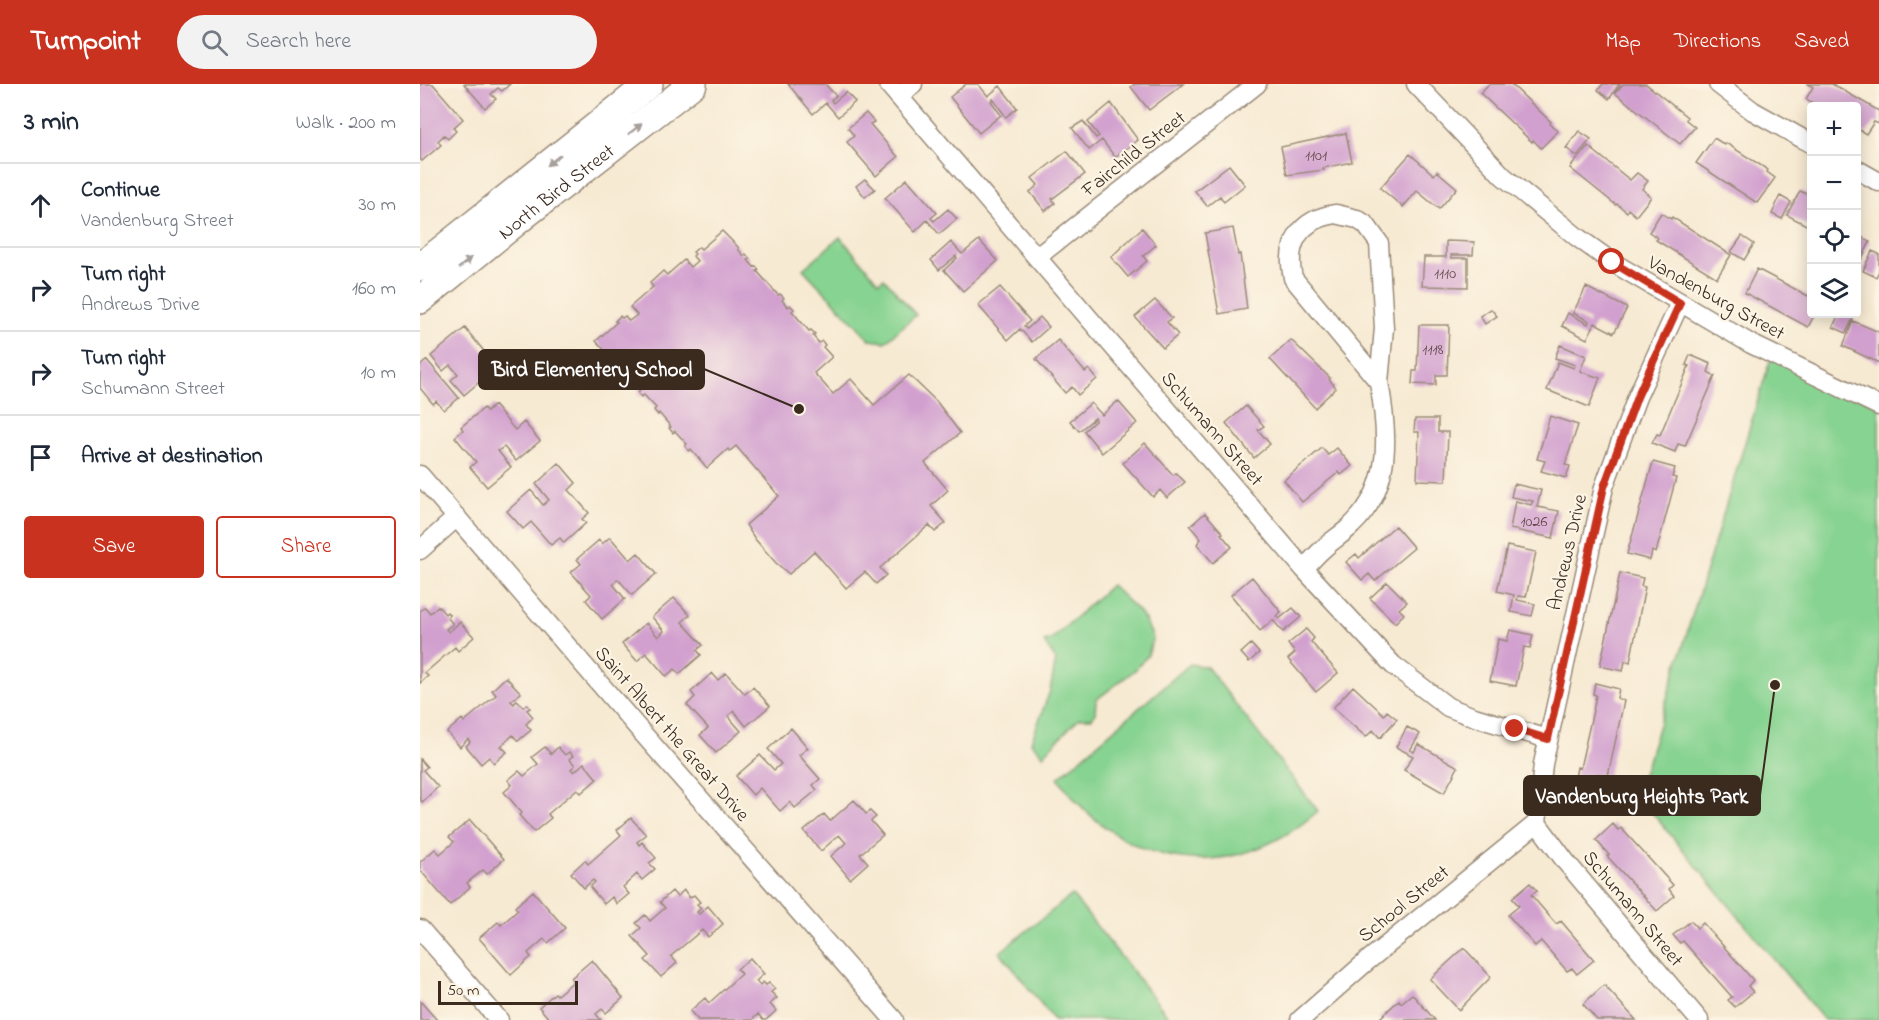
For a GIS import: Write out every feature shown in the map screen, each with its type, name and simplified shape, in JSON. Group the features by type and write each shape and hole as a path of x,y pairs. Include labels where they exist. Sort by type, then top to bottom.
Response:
{"street":[{"name":"North Bird Street","path":"420,267 649,84"},
{"name":"North Bird Street","path":"420,300 693,84"},
{"path":"894,90 913,84"},
{"name":"Fairchild Street","path":"1037,256 1257,84"},
{"name":"Vandenburg Street","path":"1416,84 1503,176 1576,237 1612,262 1751,344 1879,406"},
{"path":"1718,84 1753,111 1807,141"},
{"name":"Schumann Street","path":"894,90 1304,569 1393,665 1448,707 1548,739"},
{"path":"1861,171 1879,182"},
{"path":"1304,569 1323,549 1352,525 1370,504 1385,463 1383,407 1379,382 1384,328 1380,243 1366,225 1357,219 1336,214 1324,216 1306,226 1294,241 1290,259 1293,278 1379,382"},
{"name":"Andrews Drive","path":"1537,823 1538,797 1548,739 1604,487 1637,397 1680,303"},
{"name":"Saint Albert the Great Drive","path":"420,475 638,729 894,1020"},
{"path":"420,550 457,517"},
{"name":"Schumann Street","path":"1537,823 1566,862 1698,1020"},
{"name":"School Street","path":"1300,1020 1366,962 1537,823"},
{"path":"420,929 499,1020"}],"green space":[{"path":"840,237 879,282 884,278 916,315 885,342 870,340 803,269"},
{"path":"1772,354 1879,406 1879,1020 1824,1020 1640,798 1602,808 1599,799 1637,789 1648,761"},
{"path":"1111,585 1145,620 1153,638 1148,655 1135,670 1096,700 1095,713 1092,718 1079,718 1043,755 1031,742 1050,691 1056,660 1044,642 1051,640"},
{"path":"1190,664 1207,667 1318,811 1285,835 1250,851 1215,858 1180,858 1146,849 1114,833 1084,809 1058,778"},
{"path":"1072,895 1171,1020 1054,1020 1000,952"}],"building":[{"path":"420,84 433,84 463,119 453,128 456,131 448,139 444,135 438,141 441,145 422,161 420,159"},
{"path":"464,84 510,84 502,91 498,88 491,94 496,99 485,108"},
{"path":"788,84 825,84 836,96 831,100 833,103 846,92 855,102 838,117 826,103 813,114"},
{"path":"966,84 978,84 988,96 1000,86 1017,108 1006,117 993,99 991,101 1001,115 979,133 950,97"},
{"path":"1135,84 1183,84 1149,110 1131,87"},
{"path":"1489,84 1511,84 1558,131 1541,148 1533,140 1532,142 1480,93"},
{"path":"1603,84 1620,84 1609,99 1598,90"},
{"path":"1623,84 1646,84 1687,117 1686,120 1695,127 1680,144 1615,93"},
{"path":"1808,84 1832,84 1879,111 1879,124 1874,122 1866,134 1861,131 1861,102 1811,102 1806,99 1813,87"},
{"path":"1111,103 1138,140 1115,157 1102,140 1089,150 1072,128 1083,121 1096,138 1099,136 1088,122"},
{"path":"866,113 874,122 870,124 898,157 876,176 847,142 854,136 848,128"},
{"path":"1579,131 1591,139 1577,156 1566,148"},
{"path":"1346,133 1352,162 1323,168 1324,170 1287,175 1281,147"},
{"path":"1714,138 1725,145 1726,143 1768,170 1767,172 1775,178 1757,203 1696,163"},
{"path":"1588,146 1630,180 1637,173 1648,181 1642,189 1651,197 1636,216 1628,209 1627,212 1616,205 1570,168"},
{"path":"1067,151 1085,174 1052,199 1055,203 1045,211 1030,192 1038,185 1032,178"},
{"path":"1410,154 1434,175 1437,171 1457,188 1439,209 1417,191 1403,207 1380,188"},
{"path":"1229,165 1245,185 1224,202 1220,196 1207,206 1195,191"},
{"path":"865,179 875,189 865,197 856,186"},
{"path":"907,179 937,213 931,218 934,221 948,209 957,219 939,234 927,220 915,232 885,198"},
{"path":"1800,191 1807,194 1807,225 1787,215"},
{"path":"1780,196 1791,202 1782,219 1772,214"},
{"path":"1661,213 1671,219 1672,217 1731,255 1717,278 1656,240 1658,238 1649,232"},
{"path":"1142,228 1156,245 1143,256 1147,261 1128,277 1111,257"},
{"path":"1233,228 1238,255 1240,254 1247,309 1219,314 1205,233"},
{"path":"722,231 744,256 746,254 750,259 748,260 759,270 757,271 778,295 784,298 782,300 788,307 790,305 794,309 792,311 809,331 815,334 813,336 819,343 822,341 825,345 823,347 832,357 814,373 833,394 851,379 874,405 909,375 937,402 960,433 925,463 948,490 931,506 946,523 935,532 929,525 880,568 886,575 876,584 865,572 846,588 814,551 789,574 776,563 746,525 779,496 736,446 730,451 728,449 707,468 691,449 689,451 685,446 687,444 675,431 673,433 669,428 671,427 659,413 658,415 654,410 656,408 644,395 641,397 638,393 640,391 628,377 626,379 622,374 624,373 612,359 610,361 607,357 609,355 596,341 617,322 615,321 620,316 622,318 625,316 629,321 637,315 630,307 653,287 650,283 663,271 667,275 684,260 690,267 697,261 693,252 699,247 701,249"},
{"path":"1742,236 1754,244 1744,260 1731,252"},
{"path":"1861,237 1870,242 1861,260"},
{"path":"979,240 998,261 963,291 944,270 957,258 956,256 939,270 931,260 951,242 962,254"},
{"path":"1446,241 1474,242 1473,255 1451,255 1452,258 1468,258 1468,287 1422,286 1424,257 1446,257"},
{"path":"1872,251 1879,254 1879,271 1876,277 1863,271"},
{"path":"1757,269 1807,295 1807,318 1813,318 1808,327 1745,293"},
{"path":"1000,287 1030,321 1024,326 1027,329 1040,317 1049,327 1032,342 1020,329 1008,340 978,305"},
{"path":"1586,287 1627,308 1614,333 1595,323 1587,339 1562,326 1568,313 1588,324 1589,321 1573,313"},
{"path":"1155,300 1172,318 1167,322 1178,335 1163,348 1135,317"},
{"path":"1491,309 1497,316 1485,324 1480,316"},
{"path":"1837,318 1853,318 1846,333 1833,327"},
{"path":"1853,321 1879,332 1879,363 1843,346"},
{"path":"1419,325 1449,325 1447,375 1436,375 1436,385 1412,384 1413,371 1417,371"},
{"path":"465,328 497,367 464,395 451,380 458,374 450,365 443,371 431,356"},
{"path":"1058,340 1085,372 1089,369 1097,379 1078,395 1072,387 1065,393 1036,359"},
{"path":"1291,340 1330,378 1336,388 1315,408 1270,359"},
{"path":"1560,345 1586,356 1580,371 1600,378 1589,407 1547,390 1558,362 1574,368 1575,365 1555,358"},
{"path":"1690,355 1711,364 1708,372 1715,376 1685,446 1678,444 1675,452 1652,443 1657,434 1660,435 1689,366 1686,365"},
{"path":"427,360 459,398 444,410 436,401 433,404 420,388 420,366"},
{"path":"1118,401 1137,423 1102,453 1084,431 1096,420 1095,418 1079,431 1070,421 1091,403 1102,415"},
{"path":"494,405 515,430 524,422 540,441 516,461 504,447 498,451 511,467 487,487 470,467 476,462 455,437 463,430 461,427 484,408 487,412"},
{"path":"1246,406 1264,426 1258,430 1270,444 1254,458 1226,423"},
{"path":"1550,416 1578,425 1565,465 1570,466 1566,478 1541,471 1545,461 1537,459"},
{"path":"1415,419 1438,419 1438,432 1448,432 1446,481 1417,480 1419,432 1414,432"},
{"path":"1145,443 1173,475 1176,473 1185,482 1167,498 1160,490 1153,497 1123,463"},
{"path":"1322,448 1328,455 1337,448 1352,466 1341,475 1339,472 1302,502 1284,480"},
{"path":"1653,462 1675,468 1672,477 1676,478 1656,553 1652,551 1650,560 1627,554"},
{"path":"559,463 576,483 569,490 589,513 582,519 586,523 564,543 560,538 551,545 531,522 523,529 507,511 531,490 543,505 549,500 536,484"},
{"path":"1514,484 1541,490 1537,507 1559,511 1553,538 1510,529 1515,501 1531,505 1533,501 1511,497"},
{"path":"1205,513 1232,547 1213,563 1197,544 1201,539 1190,526"},
{"path":"1395,526 1414,548 1375,581 1369,574 1362,580 1346,562 1356,554 1359,558"},
{"path":"610,537 630,560 638,553 656,574 632,595 618,579 613,584 625,599 602,619 586,600 591,595 571,572 581,564 577,559 599,540 602,544"},
{"path":"1507,546 1536,552 1526,597 1518,596 1517,600 1535,604 1532,616 1511,612 1514,595 1497,591"},
{"path":"1620,573 1643,578 1641,586 1645,587 1630,662 1625,661 1623,671 1600,666"},
{"path":"1252,577 1281,612 1276,616 1279,619 1293,608 1301,617 1283,632 1273,620 1260,631 1231,595"},
{"path":"1387,582 1407,602 1399,609 1404,614 1395,623 1370,598"},
{"path":"674,598 690,615 682,622 703,645 697,650 701,655 679,674 675,669 666,676 646,653 637,661 622,644 646,623 658,637 664,631 652,617"},
{"path":"438,606 445,614 447,612 450,615 447,617 453,624 446,629 449,632 460,622 474,637 458,651 455,647 425,673 428,676 420,683 420,611 425,607 430,613"},
{"path":"1306,629 1314,638 1311,642 1338,673 1316,692 1288,659 1295,653 1288,644"},
{"path":"1510,630 1533,635 1530,648 1524,647 1516,686 1490,681 1498,639 1507,641"},
{"path":"1251,644 1259,653 1249,662 1241,653"},
{"path":"712,673 718,680 726,673 745,694 753,687 770,706 746,726 734,711 728,716 741,731 716,753 700,735 708,728 687,705 695,697 691,692"},
{"path":"506,677 521,693 511,701 514,704 517,700 523,707 527,704 530,708 527,710 533,717 526,724 531,730 518,741 513,735 501,746 507,752 494,763 489,757 481,764 466,746 470,742 468,739 460,747 447,732 462,719 464,722 496,695 492,690"},
{"path":"1595,683 1619,689 1617,698 1624,701 1608,776 1598,774 1597,783 1575,778 1577,767 1580,768 1594,706"},
{"path":"1353,686 1384,715 1387,711 1397,719 1380,738 1373,730 1366,737 1333,708"},
{"path":"1407,727 1420,734 1410,750 1414,752 1418,744 1458,767 1444,793 1404,770 1413,756 1396,747"},
{"path":"791,728 808,748 799,755 820,779 813,785 817,790 795,808 790,802 780,811 760,788 753,795 736,776 760,755 774,770 781,764 768,749"},
{"path":"545,747 551,754 558,747 565,755 569,752 573,756 569,759 575,765 571,769 574,772 584,763 597,779 581,793 577,789 548,814 551,818 534,832 504,792 512,785 508,780 519,771 524,776 538,764 532,757"},
{"path":"420,759 427,767 423,770 438,787 422,802 420,799"},
{"path":"854,800 866,814 870,811 876,817 871,821 883,835 860,854 868,863 850,879 831,856 846,843 839,835 821,851 804,831 824,814 830,821"},
{"path":"631,818 646,835 637,842 639,845 642,842 656,858 649,863 655,869 642,880 637,874 623,887 629,894 617,904 612,897 604,904 590,887 595,882 593,880 584,888 571,873 585,860 588,864 621,835 617,830"},
{"path":"470,820 504,859 487,874 483,870 467,883 470,887 450,905 420,870 420,862 435,849 440,854 454,842 449,837"},
{"path":"1613,824 1618,830 1621,828 1673,885 1669,889 1674,896 1657,911 1607,856 1609,855 1596,840"},
{"path":"1530,883 1537,891 1531,895 1556,924 1561,921 1594,960 1577,974 1572,968 1567,971 1541,941 1535,946 1508,915 1519,906 1512,898"},
{"path":"684,890 690,898 694,895 700,902 697,904 701,908 697,912 699,914 708,906 723,924 708,937 702,930 671,956 677,963 661,977 645,960 650,956 632,936 641,928 636,923 645,915 650,921 665,908 660,902 672,891 677,897"},
{"path":"533,891 565,928 548,943 544,939 528,953 531,957 511,975 479,938 498,922 501,925 518,910 515,907"},
{"path":"1691,921 1697,928 1703,923 1753,980 1748,986 1753,992 1735,1007 1728,1000 1732,997 1683,941 1680,943 1673,935"},
{"path":"1464,948 1491,977 1459,1010 1430,979"},
{"path":"750,958 764,974 756,981 760,985 763,982 766,985 769,983 775,989 771,992 777,998 770,1004 776,1011 766,1020 758,1014 752,1020 698,1020 690,1011 705,998 709,1003 741,974 737,969"},
{"path":"592,960 623,998 606,1013 602,1009 596,1014 601,1020 550,1020 539,1007 574,981 571,978"},
{"path":"1604,985 1636,1020 1597,1020 1583,1004"},
{"path":"1412,994 1435,1020 1378,1020 1399,1000 1401,1003"},
{"path":"420,1001 437,1020 420,1020"}],"place":[{"name":"Bird Elementery School","path":"799,409"},
{"name":"Vandenburg Heights Park","path":"1775,685"}],"route":[{"path":"1515,729 1548,739 1604,487 1637,397 1680,303 1612,262"}]}
